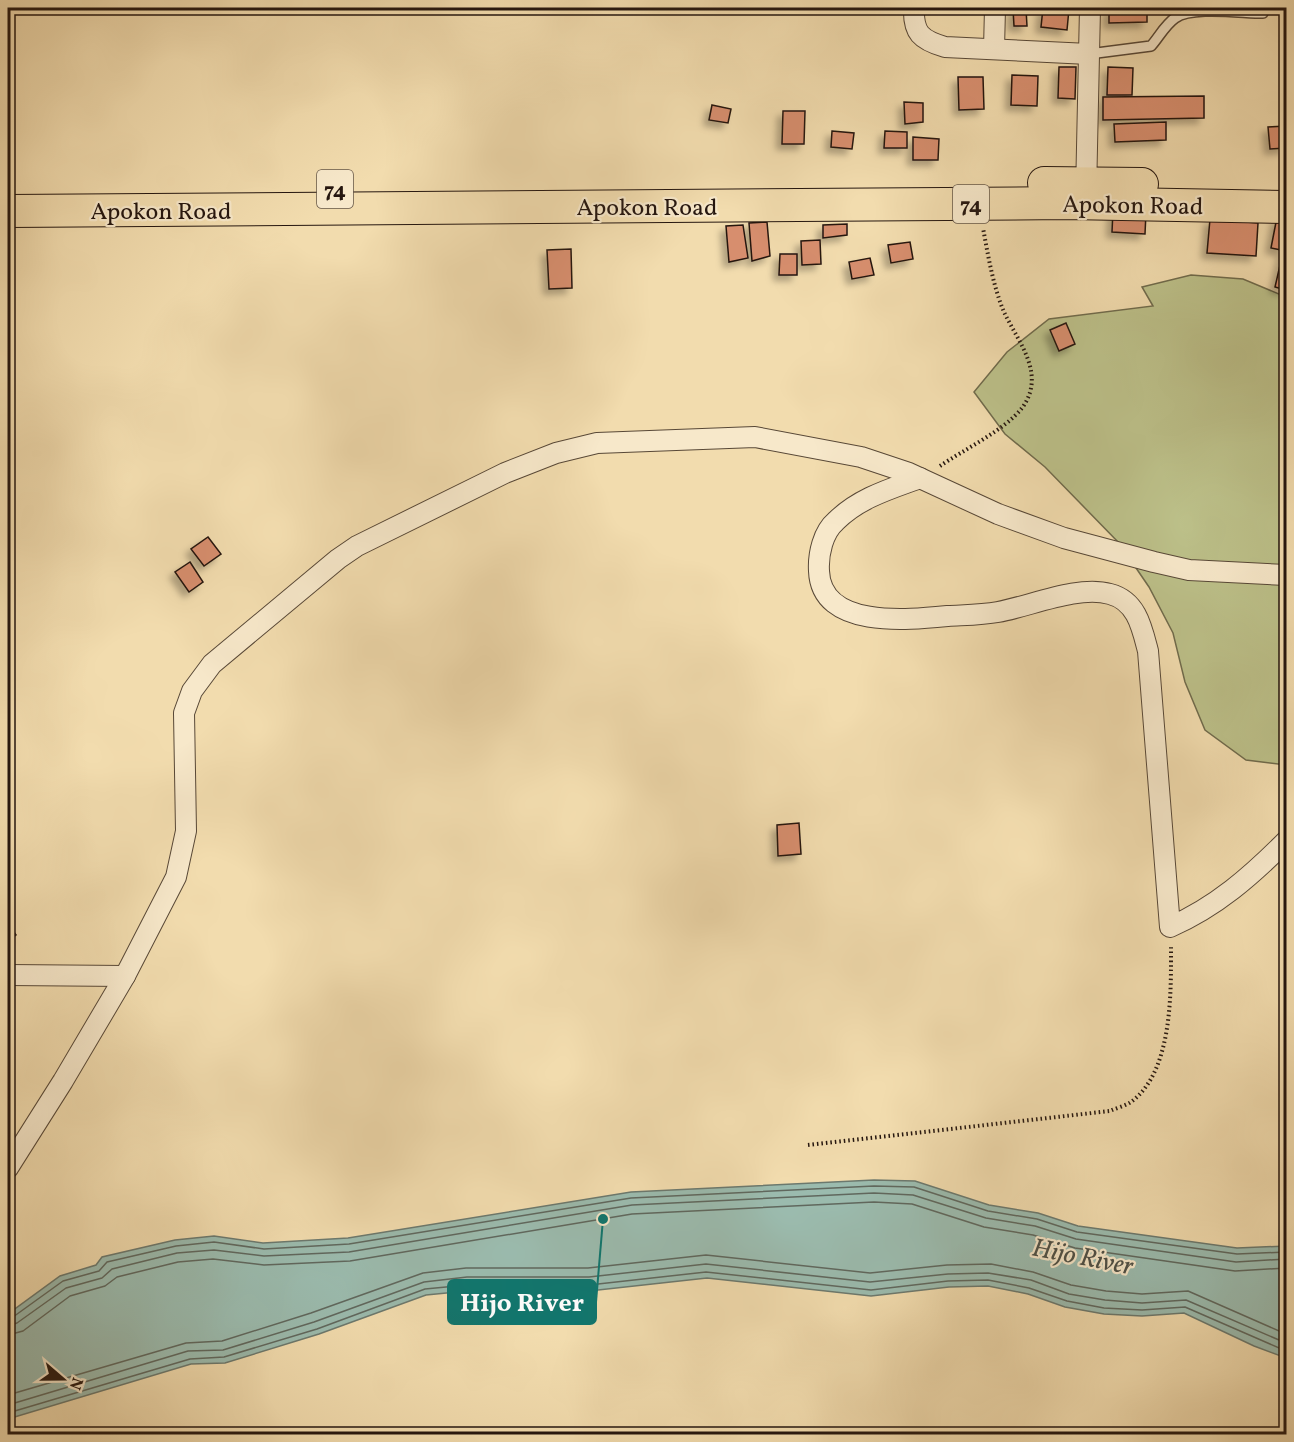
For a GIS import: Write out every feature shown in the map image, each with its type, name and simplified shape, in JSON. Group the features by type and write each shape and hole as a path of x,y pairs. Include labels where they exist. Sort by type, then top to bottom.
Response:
{"highway":[{"name":"Apokon Road","path":"8,211 656,208 978,203 1086,194 1287,186"},
{"name":"Apokon Road","path":"8,190 1086,194 1287,207"}],"street":[{"path":"914,8 914,23 919,34 931,43 945,47 1089,54"},
{"path":"994,50 995,8"},
{"path":"1086,194 1090,8"},
{"path":"8,1168 63,1082 125,976 176,877 186,831 184,713 192,691 212,664 357,546 505,473 556,453 597,443 755,437 861,457 920,478 998,514 1053,534 1154,562 1189,570 1287,575"},
{"path":"920,478 873,495 846,510 831,525 823,543 819,564 819,584 828,598 842,609 860,615 909,619 998,612 1074,594 1095,592 1123,599 1133,609 1141,625 1148,651 1170,927 1200,914 1224,897 1287,841"},
{"path":"8,975 125,976"}],"lane":[{"path":"1089,54 1152,46 1167,24 1177,16 1195,12 1263,14"}],"path":[{"path":"920,478 1002,424 1022,408 1031,390 1032,372 1023,344 1004,312 995,284 978,203"},
{"path":"808,1145 1110,1111 1130,1102 1148,1084 1160,1059 1171,980 1170,927"}],"green space":[{"path":"1191,275 1243,279 1286,297 1286,765 1246,760 1205,730 1185,682 1173,633 1149,587 1119,543 1045,467 1005,434 974,392 1007,352 1049,319 1153,306 1142,287"}],"water":[{"path":"874,1180 915,1181 989,1205 1038,1213 1078,1226 1237,1248 1286,1246 1286,1358 1254,1346 1184,1313 1142,1316 1104,1314 1065,1307 1028,1294 988,1286 949,1287 871,1296 707,1278 589,1291 467,1291 426,1295 319,1334 225,1363 191,1364 8,1419 8,1314 60,1276 96,1265 102,1257 175,1240 214,1236 263,1243 348,1238 631,1192"}],"building":[{"path":"1043,8 1069,9 1067,30 1041,27"},
{"path":"1109,8 1147,8 1147,22 1109,23"},
{"path":"1013,9 1026,9 1027,26 1014,26"},
{"path":"1059,67 1076,67 1075,99 1058,98"},
{"path":"1108,67 1133,68 1132,95 1107,95"},
{"path":"1012,75 1038,76 1037,106 1011,105"},
{"path":"958,77 983,77 984,109 959,110"},
{"path":"1204,96 1204,118 1103,120 1103,97"},
{"path":"904,102 923,103 923,122 905,124"},
{"path":"712,105 731,109 728,123 709,120"},
{"path":"783,111 805,111 804,144 782,144"},
{"path":"1166,122 1166,140 1115,142 1114,124"},
{"path":"1286,126 1286,148 1270,149 1268,127"},
{"path":"832,131 854,133 852,149 831,147"},
{"path":"885,131 907,132 907,148 884,148"},
{"path":"913,137 939,139 938,160 913,160"},
{"path":"1113,210 1146,212 1145,234 1112,232"},
{"path":"1277,217 1286,219 1286,251 1271,248"},
{"path":"1210,219 1258,223 1256,256 1207,253"},
{"path":"767,222 770,256 752,261 749,223"},
{"path":"847,224 847,235 823,238 823,225"},
{"path":"743,225 748,258 729,262 726,226"},
{"path":"820,240 821,264 802,265 801,241"},
{"path":"910,242 913,259 891,263 888,245"},
{"path":"571,249 572,288 549,289 547,250"},
{"path":"1283,252 1286,253 1286,290 1275,287"},
{"path":"780,254 797,254 797,275 779,275"},
{"path":"870,258 874,275 852,279 849,262"},
{"path":"1066,323 1075,344 1059,351 1050,330"},
{"path":"208,537 221,554 204,566 191,549"},
{"path":"190,562 203,582 189,592 175,572"},
{"path":"799,823 801,854 778,856 777,825"},
{"path":"8,924 16,935 8,942"}],"place":[{"name":"Hijo River","path":"603,1219"}]}
